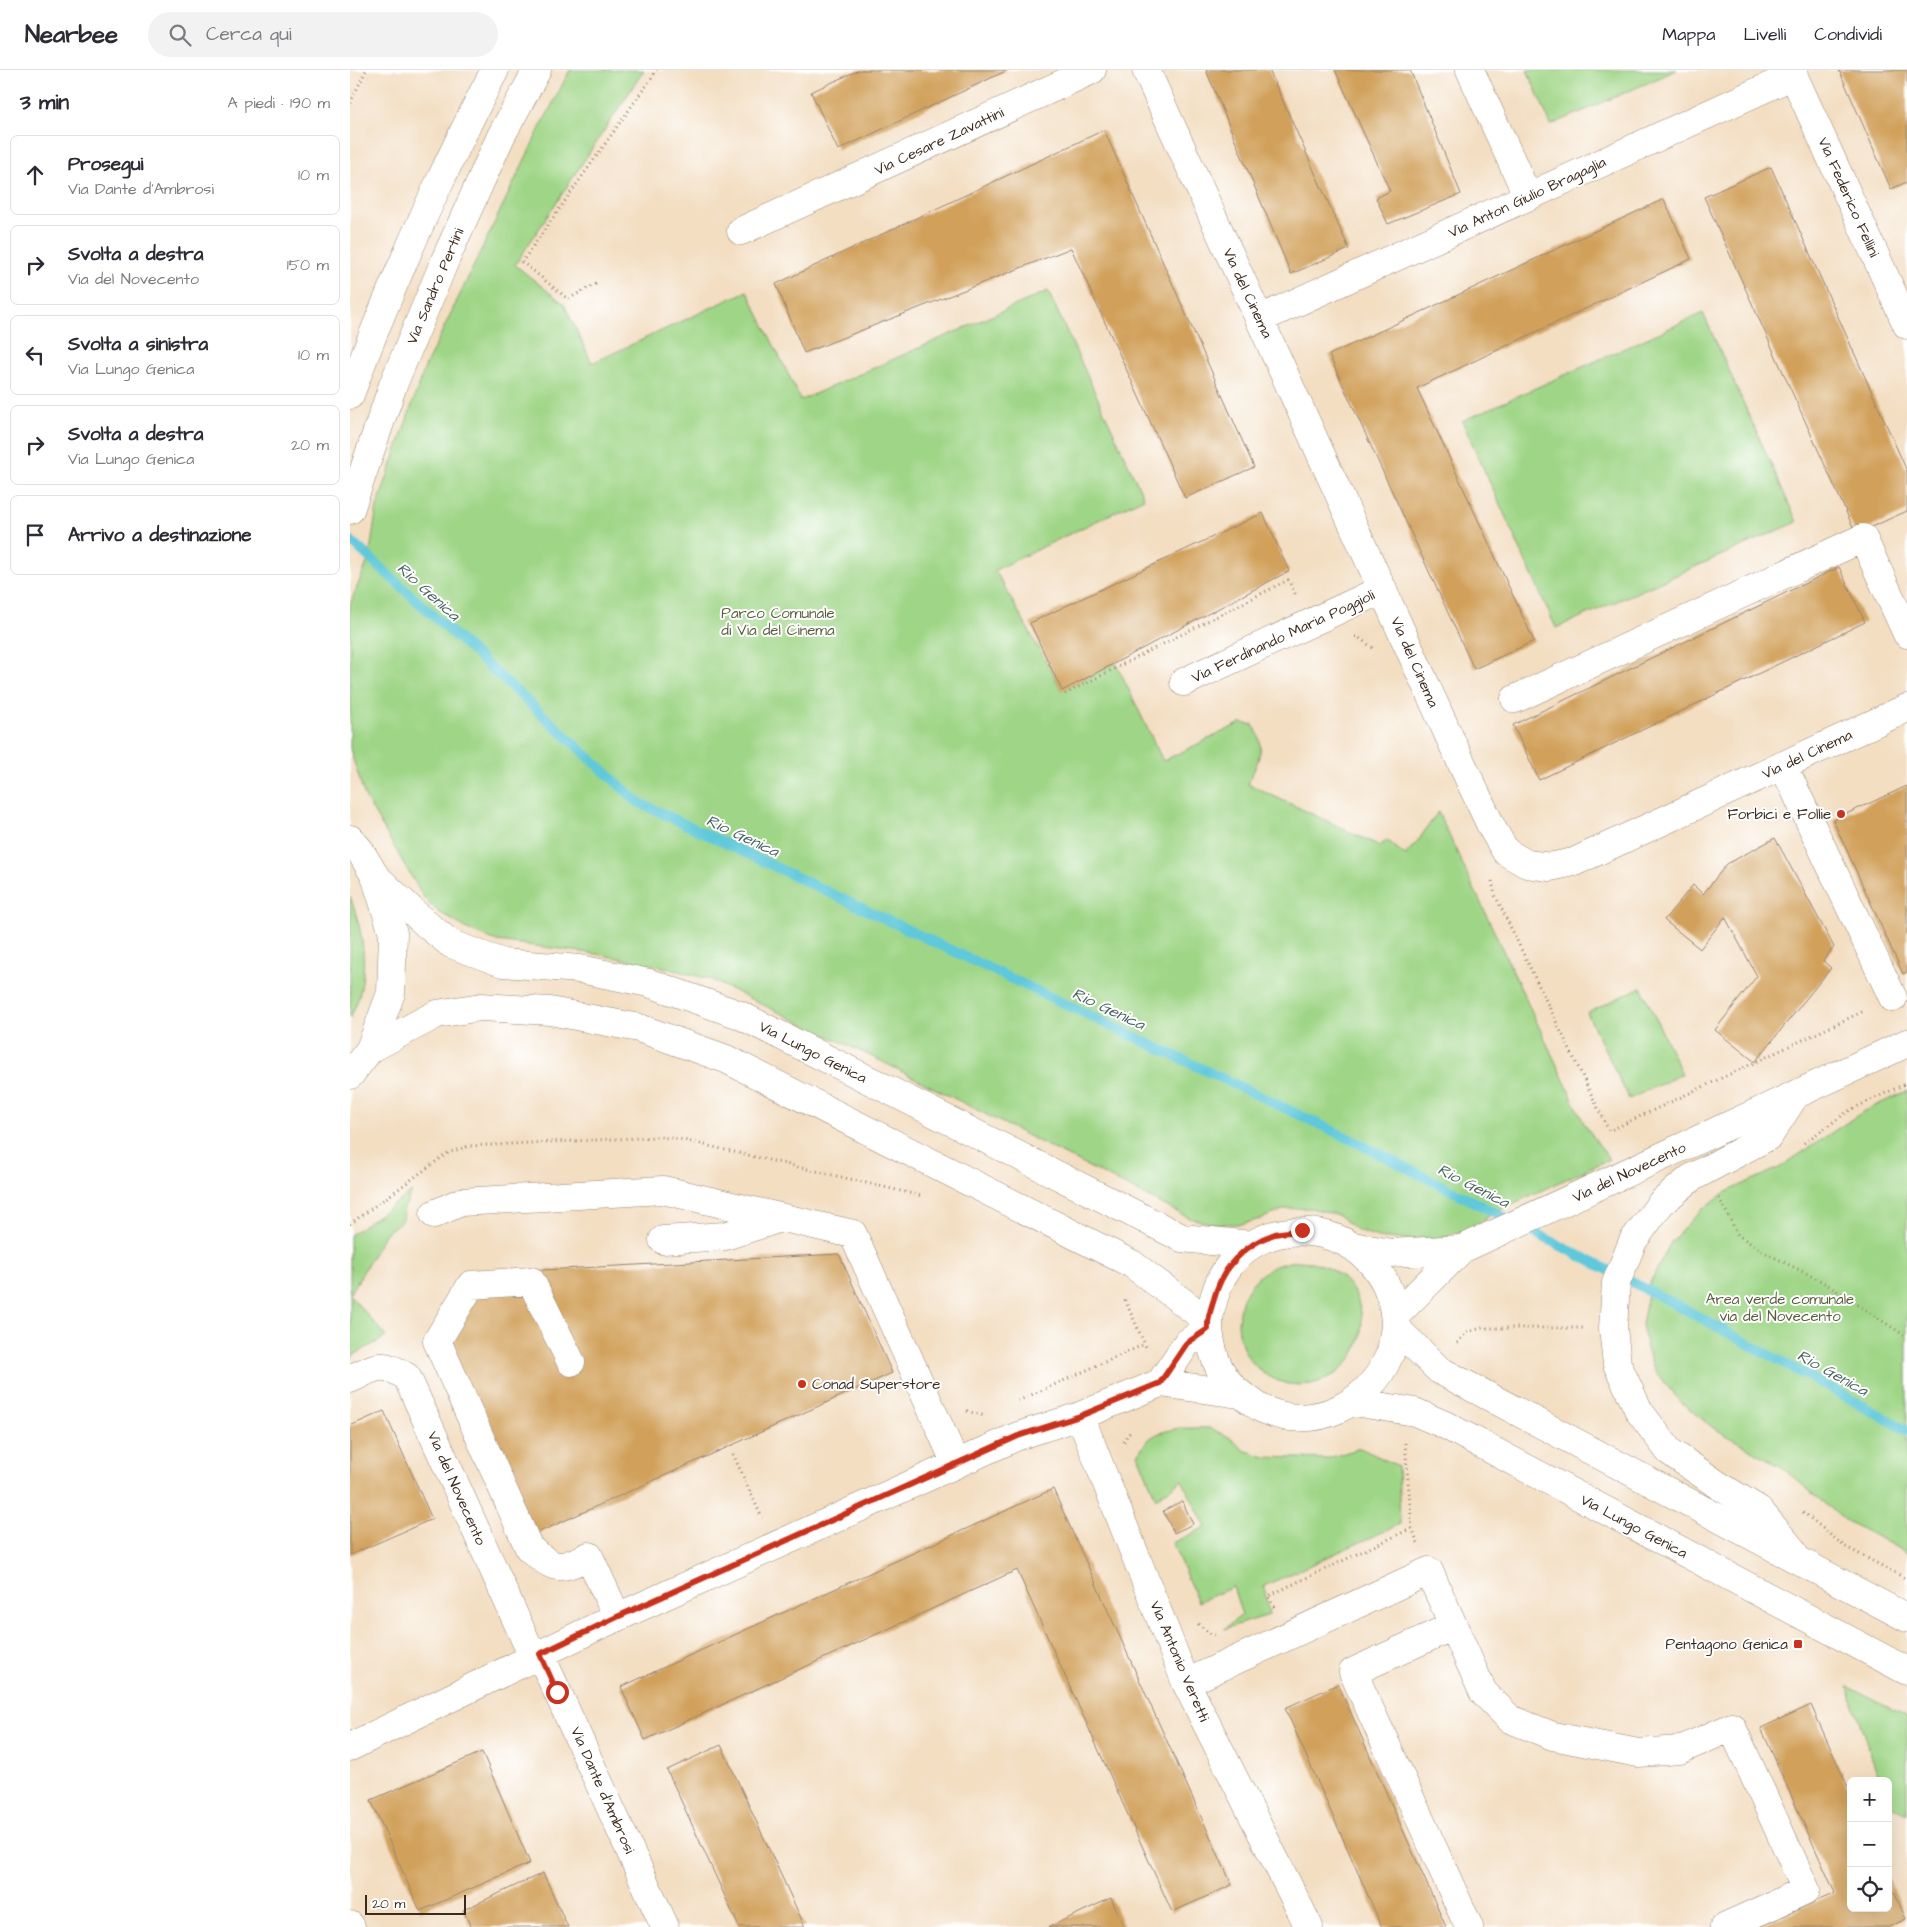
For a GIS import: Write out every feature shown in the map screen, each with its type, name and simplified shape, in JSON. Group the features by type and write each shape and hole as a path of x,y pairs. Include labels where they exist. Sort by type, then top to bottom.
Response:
{"street":[{"path":"350,395 367,347 420,224 479,99 495,70"},
{"name":"Via Sandro Pertini","path":"350,510 393,385 446,258 501,136 537,70"},
{"name":"Via Cesare Zavattini","path":"741,232 1092,70"},
{"name":"Via del Cinema","path":"1146,70 1492,828 1506,852 1526,864 1550,867 1574,862 1907,708"},
{"path":"1470,70 1528,197"},
{"name":"Via Anton Giulio Bragaglia","path":"1260,319 1528,197 1793,72"},
{"name":"Via Federico Fellini","path":"1793,72 1907,325"},
{"path":"1515,698 1863,538 1907,634"},
{"name":"Via Ferdinando Maria Poggioli","path":"1184,682 1382,589"},
{"path":"1784,765 1893,998"},
{"path":"350,839 359,849 375,876 393,933 392,993 370,1049 350,1075"},
{"name":"Via Lungo Genica","path":"375,876 425,923 451,944 503,963 580,969 649,983 740,1015 1182,1238 1251,1245"},
{"path":"370,1049 438,1014 482,1007 550,1012 639,1028 726,1059 1132,1264 1208,1325 1187,1343 1160,1383"},
{"name":"Via del Novecento","path":"1395,1322 1462,1250 1907,1043"},
{"name":"Via del Novecento","path":"1796,1094 1769,1136 1691,1178 1661,1203 1633,1241 1616,1283 1613,1328 1617,1364 1639,1411 1669,1450 1718,1485 1759,1510 1802,1562"},
{"path":"434,1214 461,1202 663,1190 853,1234 956,1464"},
{"path":"663,1240 725,1236 782,1218"},
{"name":"Via Lungo Genica","path":"1302,1230 1329,1234 1353,1246 1374,1265 1388,1289 1395,1322 1390,1356 1375,1381 1354,1402 1326,1415 1295,1418 1265,1410 1238,1394 1223,1375 1213,1353 1208,1325 1218,1282 1232,1262 1251,1245 1276,1234 1302,1230"},
{"name":"Via del Novecento","path":"1353,1246 1390,1253 1462,1250"},
{"path":"571,1362 531,1281 471,1285 437,1341 529,1548 546,1562 557,1567 571,1564 589,1556 617,1617"},
{"path":"1395,1322 1439,1370 1907,1618"},
{"name":"Via del Novecento","path":"350,1379 378,1366 391,1366 407,1377 536,1655"},
{"path":"350,1747 617,1617 1018,1436 1080,1416 1160,1383 1238,1394"},
{"name":"Via Lungo Genica","path":"1354,1402 1415,1412 1445,1425 1907,1671"},
{"name":"Via Antonio Veretti","path":"1080,1416 1186,1683 1309,1927"},
{"path":"1186,1683 1428,1571 1483,1692 1510,1719 1553,1736 1638,1753 1680,1750 1732,1726 1806,1890 1724,1927"},
{"path":"1453,1626 1353,1672 1469,1927"},
{"name":"Via Dante d'Ambrosi","path":"536,1655 664,1927"}],"path":[{"path":"350,103 366,70"},
{"path":"596,284 568,298 522,262 657,70"},
{"path":"1066,694 1288,580 1297,596"},
{"path":"1351,637 1358,637 1375,650"},
{"path":"1497,880 1490,876 1495,895 1609,1131 1893,998"},
{"path":"1715,1190 1738,1235 1764,1252 1823,1282 1907,1337"},
{"path":"1439,1370 1453,1348 1467,1332 1482,1328 1613,1328"},
{"path":"1013,1403 1145,1344"},
{"path":"965,1410 984,1416 990,1413"},
{"path":"1415,1412 1404,1435 1412,1528 1428,1571"},
{"path":"1123,1446 1126,1435 1136,1428"},
{"path":"734,1454 774,1546"},
{"path":"1800,1509 1844,1546 1907,1579"},
{"path":"1276,1610 1268,1596 1412,1528"},
{"path":"1194,1616 1199,1625 1211,1634 1218,1636"}],"green space":[{"name":"Parco Comunale di Via del Cinema","path":"570,70 644,70 515,265 564,304 592,363 747,291 801,400 1048,291 1144,498 995,570 1062,690 1116,663 1163,761 1241,723 1253,725 1260,740 1260,748 1248,784 1380,846 1387,840 1405,855 1417,842 1438,812 1585,1125 1609,1159 1495,1212 1474,1227 1437,1239 1384,1239 1357,1230 1338,1215 1311,1208 1285,1209 1261,1219 1241,1224 1214,1224 1189,1218 883,1062 709,979 659,966 597,954 497,941 471,931 437,911 424,898 365,797 350,749 350,604 369,558 377,507 425,367"},
{"path":"1527,70 1677,70 1551,125"},
{"path":"1703,313 1797,522 1556,628 1462,421"},
{"path":"350,896 359,926 364,957 361,988 350,1018"},
{"path":"1641,987 1682,1074 1629,1099 1587,1013"},
{"name":"Area verde comunale via del Novecento","path":"1907,1091 1907,1553 1843,1519 1780,1466 1712,1427 1682,1403 1655,1372 1646,1345 1642,1324 1650,1283 1671,1242 1699,1212 1724,1193 1779,1168 1864,1111"},
{"path":"412,1192 404,1208 403,1219 384,1235 350,1295 350,1235"},
{"path":"1300,1261 1324,1266 1344,1279 1357,1299 1362,1323 1357,1347 1344,1367 1324,1380 1300,1385 1276,1380 1256,1367 1243,1347 1238,1323 1243,1299 1256,1279 1276,1266"},
{"path":"350,1295 386,1337 350,1357"},
{"path":"1180,1428 1209,1428 1229,1437 1244,1450 1265,1457 1326,1459 1360,1448 1398,1466 1400,1524 1264,1586 1269,1615 1224,1629 1242,1615 1233,1587 1198,1602 1172,1543 1206,1527 1182,1480 1156,1498 1138,1455 1145,1443 1154,1435"},
{"path":"1847,1686 1907,1717 1907,1814 1892,1806 1892,1777 1879,1777"}],"building":[{"path":"859,70 1008,70 838,150 811,92"},
{"path":"1206,70 1269,70 1349,249 1291,274"},
{"path":"1335,70 1410,70 1461,194 1388,224 1376,198 1390,191"},
{"path":"1839,70 1907,70 1907,182 1891,189"},
{"path":"1104,130 1254,467 1185,498 1071,248 804,353 776,284"},
{"path":"1771,167 1907,471 1907,511 1856,534 1704,197"},
{"path":"1664,199 1691,259 1417,388 1534,641 1474,669 1329,355"},
{"path":"1263,513 1289,571 1062,691 1030,623"},
{"path":"1839,567 1865,622 1539,780 1513,725"},
{"path":"1907,786 1907,972 1903,974 1833,820"},
{"path":"1775,838 1834,947 1823,961 1831,968 1755,1062 1715,1030 1757,976 1725,917 1700,949 1664,920 1693,885 1703,894 1727,864"},
{"path":"839,1254 892,1373 515,1543 426,1346 469,1274"},
{"path":"384,1411 432,1519 350,1555 350,1426"},
{"path":"1053,1489 1232,1885 1172,1912 1017,1570 645,1740 621,1687"},
{"path":"1182,1501 1193,1524 1174,1533 1163,1511"},
{"path":"1338,1684 1446,1927 1382,1927 1285,1708"},
{"path":"1811,1705 1847,1785 1847,1912 1892,1912 1892,1887 1906,1919 1889,1927 1759,1927 1835,1893 1761,1728"},
{"path":"721,1745 805,1927 739,1927 667,1770"},
{"path":"482,1752 530,1863 420,1911 371,1800"},
{"path":"543,1873 568,1927 471,1927 463,1910"},
{"path":"1111,1898 1124,1927 1049,1927"}],"waterway":[{"name":"Rio Genica","path":"350,540 638,802 1346,1137 1677,1305 1907,1430"}],"place":[{"name":"Forbici e Follie","path":"1841,814"},
{"name":"Conad Superstore","path":"802,1384"},
{"name":"Pentagono Genica","path":"1798,1644"}],"route":[{"path":"557,1692 540,1654 617,1617 1018,1436 1080,1416 1160,1383 1187,1343 1208,1329 1208,1321 1218,1282 1232,1262 1251,1245 1276,1234 1302,1230"}]}
